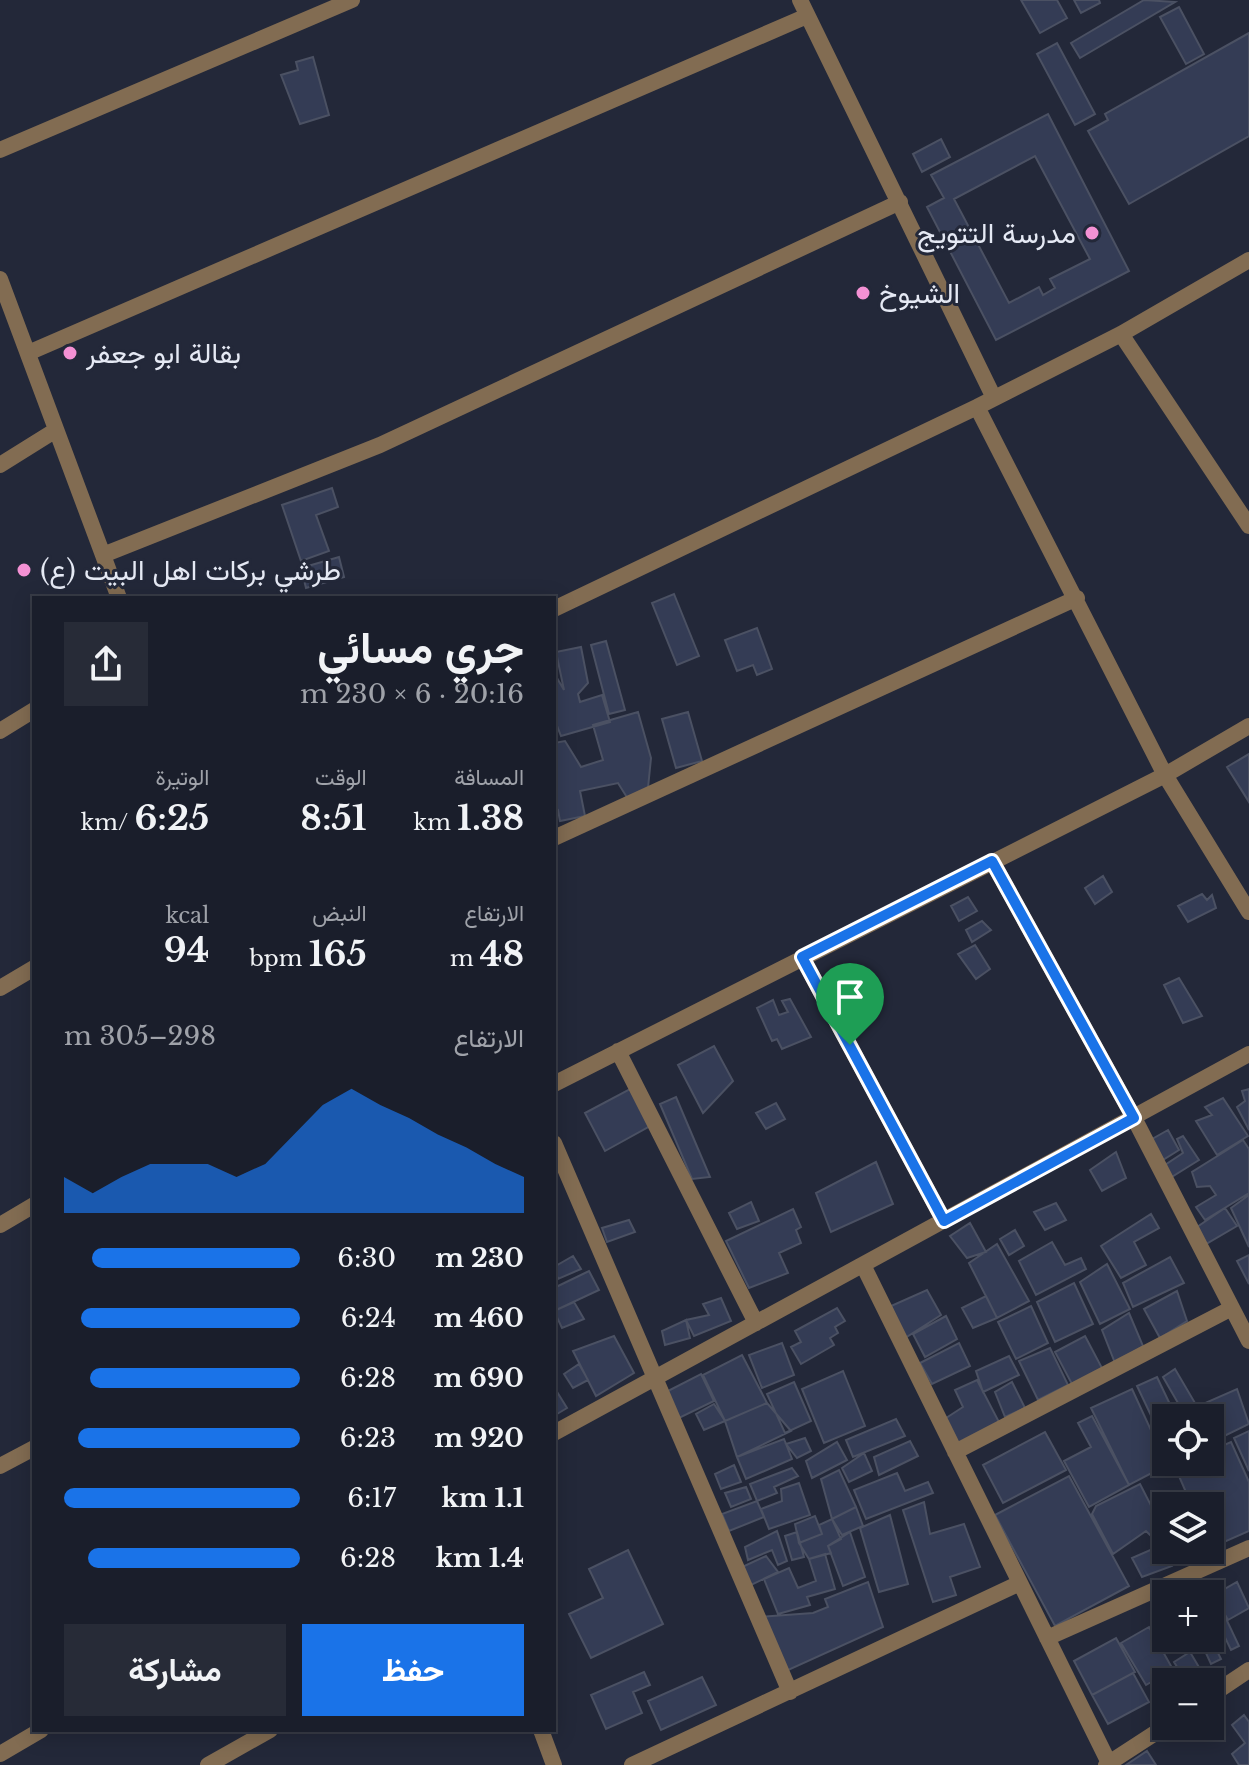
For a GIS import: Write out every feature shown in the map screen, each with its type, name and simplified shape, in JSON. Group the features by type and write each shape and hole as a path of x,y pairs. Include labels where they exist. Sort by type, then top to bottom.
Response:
{"street":[{"path":"0,150 352,0"},
{"path":"28,353 804,8 994,398"},
{"path":"103,555 380,445 900,202"},
{"path":"556,608 977,407 1121,334 1249,260"},
{"path":"0,279 118,596"},
{"path":"1121,334 1249,526"},
{"path":"977,407 1165,775 1249,912"},
{"path":"0,465 56,430"},
{"path":"556,837 1077,598"},
{"path":"0,731 32,711"},
{"path":"556,1083 1165,775 1249,726"},
{"path":"992,861 1134,1118 1249,1341"},
{"path":"802,957 944,1221"},
{"path":"0,988 32,969"},
{"path":"618,1051 756,1323"},
{"path":"556,1432 1249,1054"},
{"path":"556,1148 790,1692"},
{"path":"0,1225 32,1206"},
{"path":"863,1265 1109,1765 1152,1736"},
{"path":"955,1452 1232,1308"},
{"path":"0,1466 32,1449"},
{"path":"1047,1638 1249,1548"},
{"path":"632,1765 1020,1583"},
{"path":"1224,1687 1249,1670"},
{"path":"0,1754 38,1732"},
{"path":"208,1765 266,1732"},
{"path":"542,1732 554,1765"}],"building":[{"path":"1021,0 1057,0 1067,18 1040,33"},
{"path":"1074,0 1099,0 1100,3 1081,13"},
{"path":"1144,0 1175,2 1080,58 1071,43"},
{"path":"1179,7 1204,54 1186,64 1160,17"},
{"path":"1249,33 1249,136 1129,204 1088,131 1108,120 1105,114"},
{"path":"1057,43 1095,114 1075,125 1037,54"},
{"path":"313,57 329,115 300,124 281,75 298,70 296,62"},
{"name":"مدرسة التتويج","path":"1048,114 1129,271 996,340 927,207 944,198 931,175","holes":["1035,156 1090,259 1050,279 1055,288 1043,295 1039,287 1009,303 954,199"]},
{"path":"941,139 950,157 922,172 913,154"},
{"path":"332,488 338,507 316,515 329,551 301,561 282,505"},
{"path":"339,557 344,577 306,588 301,568"},
{"path":"674,594 699,656 677,665 652,603"},
{"path":"757,628 772,669 757,675 753,665 737,671 725,640"},
{"path":"606,641 625,710 609,714 591,645"},
{"path":"581,647 588,683 578,694 580,702 602,695 610,722 561,736 556,723 556,676 564,690 556,652"},
{"path":"638,712 651,758 648,788 628,799 618,783 580,791 585,816 560,821 556,810 556,743 565,741 581,767 603,760 593,725"},
{"path":"688,712 702,761 676,768 662,719"},
{"path":"1249,754 1249,802 1227,767"},
{"path":"1103,876 1112,892 1095,904 1085,888"},
{"path":"1202,894 1207,900 1212,895 1216,908 1188,922 1178,906"},
{"path":"968,897 977,911 959,921 951,906"},
{"path":"982,921 991,930 972,942 966,930"},
{"path":"975,945 990,969 976,979 958,954"},
{"path":"1179,978 1202,1016 1183,1023 1164,985"},
{"path":"790,999 811,1037 782,1049 777,1039 772,1041 757,1008 773,1000 779,1015 788,1012 782,1001"},
{"path":"714,1046 733,1081 703,1113 678,1065"},
{"path":"630,1089 650,1126 605,1151 585,1113"},
{"path":"1249,1089 1249,1130 1237,1107 1245,1101 1242,1091"},
{"path":"676,1097 710,1177 692,1179 660,1104"},
{"path":"1223,1098 1248,1136 1217,1155 1196,1121 1212,1115 1205,1107"},
{"path":"776,1103 785,1119 766,1129 756,1113"},
{"path":"1168,1130 1179,1150 1158,1163 1147,1142"},
{"path":"1183,1136 1199,1160 1170,1178 1165,1165 1183,1153 1177,1139"},
{"path":"1243,1140 1249,1149 1249,1193 1205,1220 1196,1207 1216,1195 1210,1186 1197,1187 1192,1172"},
{"path":"1116,1152 1126,1178 1102,1191 1090,1170"},
{"path":"876,1162 893,1204 831,1232 816,1193"},
{"path":"1249,1195 1249,1247 1231,1208"},
{"path":"751,1202 759,1221 737,1229 729,1213"},
{"path":"1056,1203 1066,1220 1045,1230 1034,1212"},
{"path":"1225,1208 1237,1226 1206,1244 1197,1227"},
{"path":"793,1209 801,1227 796,1230 801,1243 779,1253 788,1273 749,1288 726,1241"},
{"path":"1151,1214 1159,1228 1134,1242 1146,1265 1121,1278 1101,1246"},
{"path":"629,1220 635,1232 607,1242 602,1228"},
{"path":"970,1223 986,1252 967,1258 950,1236"},
{"path":"1015,1230 1024,1246 1009,1255 1000,1239"},
{"path":"1052,1242 1065,1265 1081,1258 1086,1269 1036,1295 1019,1261"},
{"path":"997,1244 1029,1301 997,1318 969,1263"},
{"path":"1249,1255 1249,1284 1237,1261"},
{"path":"573,1256 581,1269 558,1279 556,1266"},
{"path":"1170,1257 1184,1283 1133,1307 1123,1283"},
{"path":"1107,1264 1130,1309 1100,1324 1080,1282"},
{"path":"589,1271 599,1290 556,1310 556,1287"},
{"path":"1074,1283 1093,1324 1055,1342 1037,1302"},
{"path":"927,1290 941,1315 905,1338 891,1306"},
{"path":"1177,1291 1187,1321 1160,1338 1144,1309"},
{"path":"986,1296 997,1318 973,1328 962,1308"},
{"path":"721,1298 731,1321 694,1336 686,1320 709,1315 703,1304"},
{"path":"574,1302 584,1319 562,1328 556,1310"},
{"path":"1031,1306 1048,1343 1016,1359 998,1322"},
{"path":"837,1308 845,1321 835,1327 838,1333 830,1338 834,1345 801,1364 791,1347 801,1342 795,1331"},
{"path":"1129,1313 1143,1346 1115,1363 1102,1330"},
{"path":"946,1316 957,1339 925,1357 913,1334"},
{"path":"686,1320 690,1338 665,1345 662,1331"},
{"path":"614,1336 634,1373 596,1396 573,1351"},
{"path":"1085,1336 1103,1370 1073,1386 1055,1352"},
{"path":"782,1343 794,1375 762,1388 749,1355"},
{"path":"959,1343 970,1366 932,1384 920,1363"},
{"path":"1050,1348 1068,1385 1038,1400 1019,1361"},
{"path":"742,1355 767,1403 725,1421 703,1375"},
{"path":"1009,1356 1019,1375 983,1392 976,1371"},
{"path":"579,1364 588,1380 573,1388 564,1374"},
{"path":"1175,1369 1195,1403 1179,1404 1163,1377"},
{"path":"843,1371 865,1426 824,1443 802,1389"},
{"path":"701,1374 714,1401 679,1418 666,1392"},
{"path":"1157,1377 1170,1404 1152,1404 1152,1418 1137,1386"},
{"path":"977,1380 1000,1424 957,1445 940,1422 963,1407 955,1390"},
{"path":"794,1382 811,1421 785,1433 767,1394"},
{"path":"1012,1382 1025,1408 1005,1417 995,1392"},
{"path":"1132,1389 1152,1432 1152,1473 1129,1485 1091,1408"},
{"path":"1237,1389 1249,1424 1224,1436 1224,1404 1203,1404"},
{"path":"556,1390 567,1408 556,1412"},
{"path":"767,1403 791,1431 737,1457 725,1421"},
{"path":"714,1404 725,1421 704,1430 696,1414"},
{"path":"1092,1416 1129,1485 1089,1507 1064,1461 1091,1447 1078,1423"},
{"path":"896,1419 905,1436 853,1457 846,1440"},
{"path":"1249,1431 1249,1471 1234,1438"},
{"path":"1045,1432 1066,1470 1003,1503 983,1465"},
{"path":"805,1438 811,1451 797,1458 786,1444"},
{"path":"784,1439 792,1459 746,1479 737,1457"},
{"path":"910,1441 918,1456 879,1475 874,1457"},
{"path":"837,1442 847,1460 812,1478 806,1461"},
{"path":"1231,1442 1249,1482 1249,1531 1224,1542 1224,1492 1186,1492 1179,1476 1224,1476 1224,1445"},
{"path":"864,1453 872,1471 849,1482 842,1468"},
{"path":"734,1465 741,1482 721,1489 715,1474"},
{"path":"792,1468 798,1476 774,1487 777,1493 757,1501 750,1484"},
{"path":"839,1470 856,1507 832,1519 821,1479"},
{"path":"897,1473 905,1491 928,1482 933,1493 866,1519 854,1490"},
{"path":"1069,1476 1129,1586 1055,1626 995,1515"},
{"path":"799,1483 810,1515 769,1529 761,1509 782,1501 781,1489"},
{"path":"1140,1484 1152,1507 1152,1535 1146,1531 1113,1554 1092,1514 1096,1506"},
{"path":"746,1487 751,1499 731,1507 725,1493"},
{"path":"757,1501 764,1517 729,1531 722,1514"},
{"path":"924,1502 930,1534 964,1524 980,1567 950,1577 956,1595 933,1602 903,1510"},
{"path":"856,1507 863,1526 842,1535 832,1519"},
{"path":"890,1515 908,1584 879,1592 860,1528"},
{"path":"815,1516 822,1534 799,1543 795,1524"},
{"path":"832,1519 841,1539 828,1546 831,1553 809,1559 799,1543 822,1534 819,1525"},
{"path":"777,1531 787,1561 778,1565 772,1550 748,1560 745,1547"},
{"path":"797,1532 804,1557 792,1560 785,1536"},
{"path":"850,1532 865,1577 843,1586 828,1546"},
{"path":"1152,1549 1152,1564 1172,1566 1142,1577 1132,1558"},
{"path":"628,1550 663,1624 591,1658 569,1614 603,1598 589,1569"},
{"path":"825,1554 835,1589 807,1597 810,1605 778,1614 764,1579 789,1568 798,1588 816,1581 809,1559"},
{"path":"766,1556 778,1572 749,1586 740,1568"},
{"path":"868,1582 883,1627 786,1671 757,1617 813,1613 828,1607 825,1599"},
{"path":"1237,1582 1249,1608 1228,1620 1224,1613 1224,1589"},
{"path":"1224,1614 1239,1646 1231,1650 1224,1635"},
{"path":"1149,1627 1152,1652 1163,1652 1172,1668 1152,1668 1152,1682 1146,1685 1121,1643"},
{"path":"1116,1638 1135,1672 1092,1695 1074,1661"},
{"path":"1190,1652 1199,1668 1178,1668 1174,1662"},
{"path":"1205,1652 1218,1652 1221,1659 1211,1664"},
{"path":"644,1672 650,1685 633,1692 642,1713 606,1729 591,1695"},
{"path":"1133,1673 1149,1702 1108,1724 1092,1695"},
{"path":"702,1677 716,1705 661,1730 648,1701"},
{"path":"1244,1715 1249,1722 1249,1765 1239,1765 1232,1754 1245,1743 1232,1725"},
{"path":"1147,1751 1156,1765 1126,1765"}],"place":[{"name":"مدرسة التتويج","path":"1092,233"},
{"name":"الشيوخ","path":"863,293"},
{"name":"بقالة ابو جعفر","path":"70,353"},
{"name":"طرشي بركات اهل البيت (ع)","path":"24,570"}],"route":[{"path":"992,861 1134,1118 944,1221 850,1045 802,957 992,861"}]}
